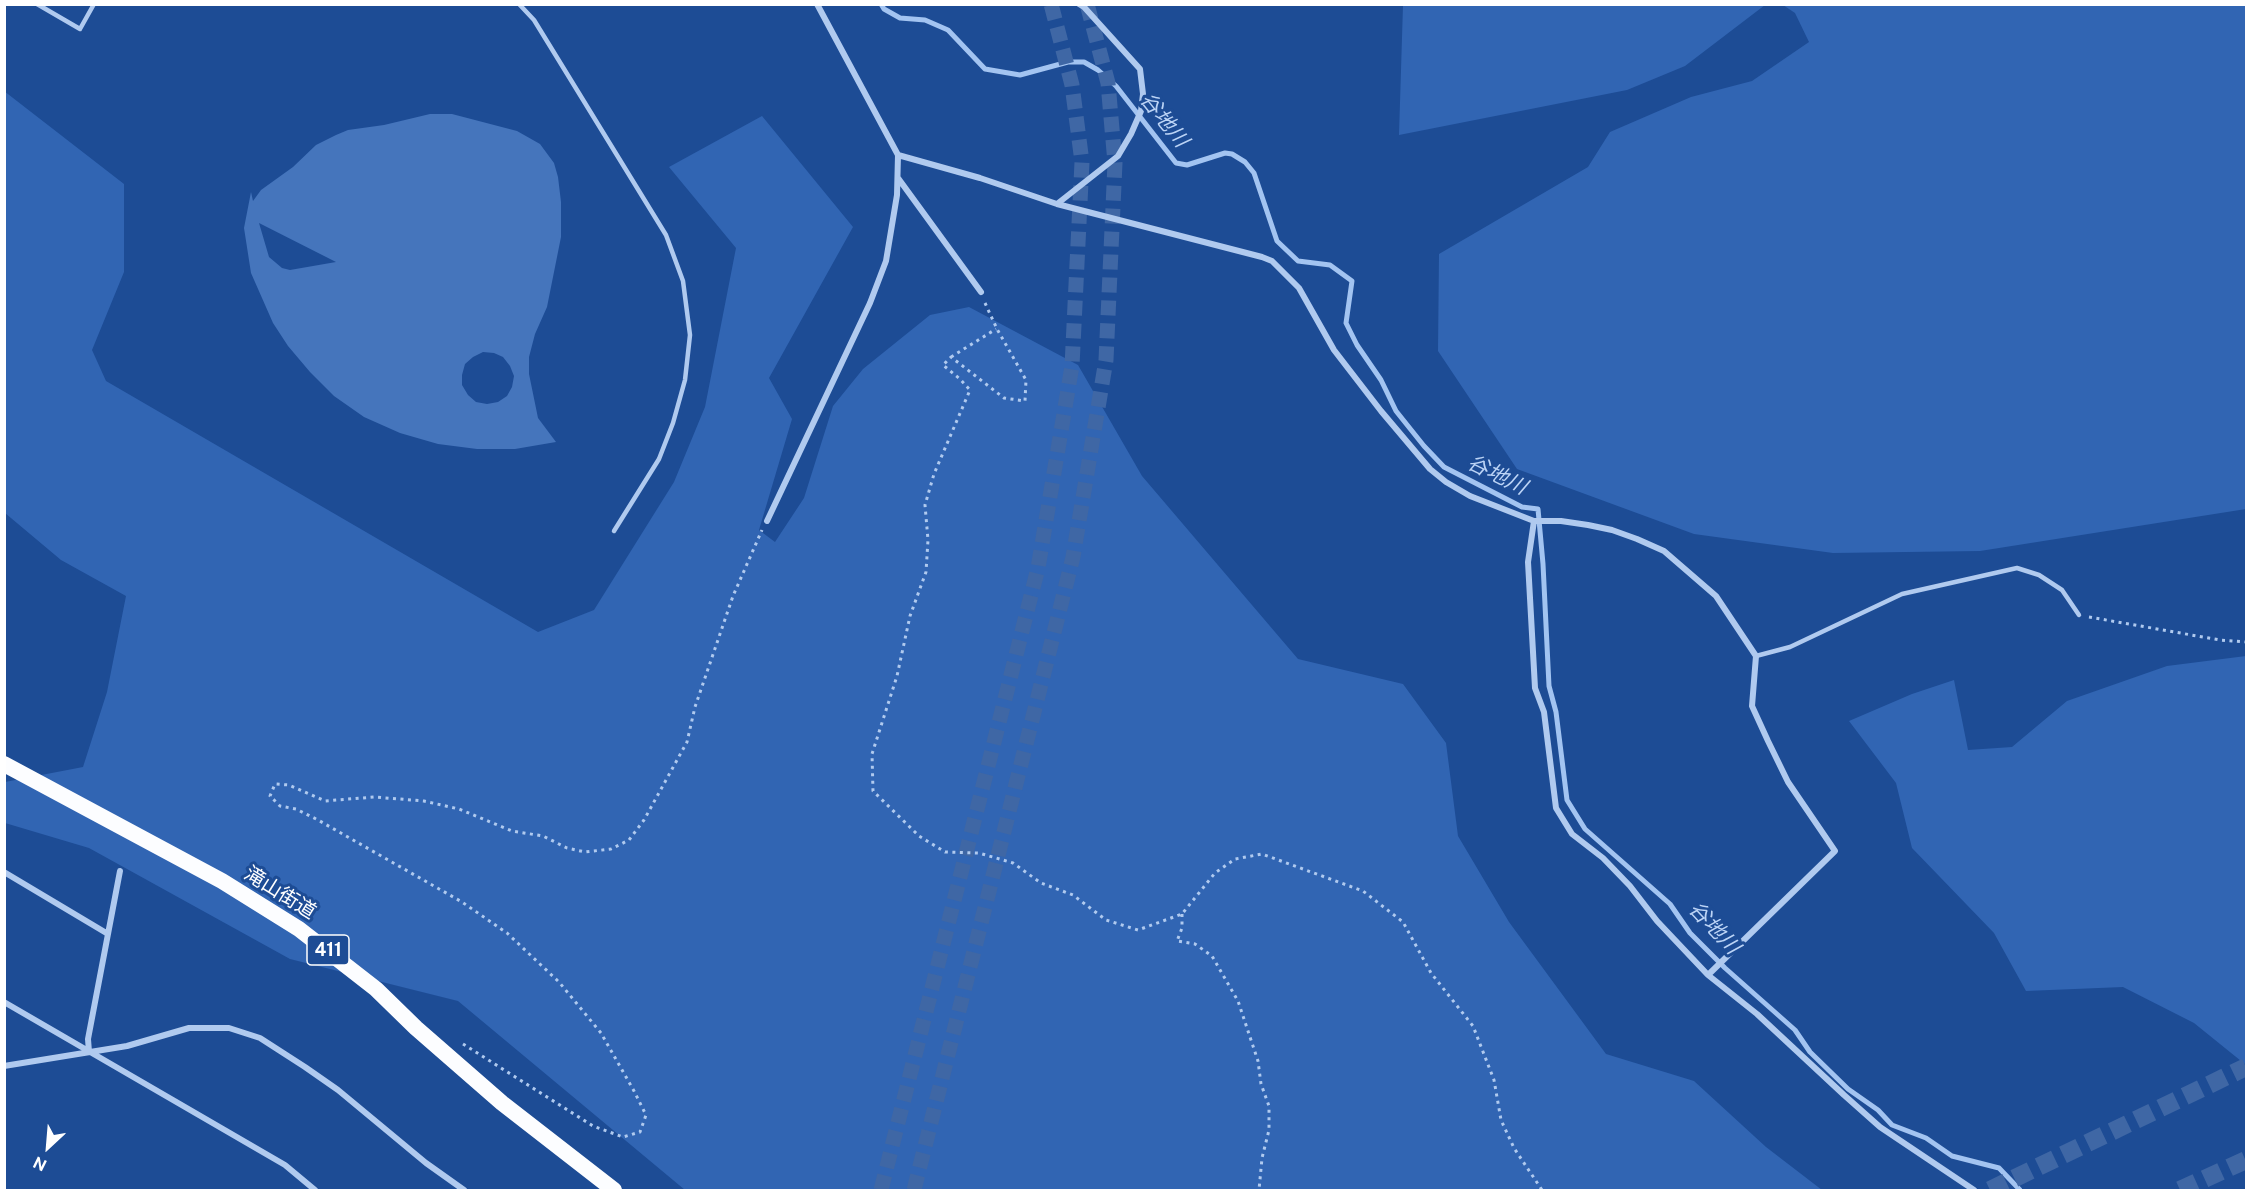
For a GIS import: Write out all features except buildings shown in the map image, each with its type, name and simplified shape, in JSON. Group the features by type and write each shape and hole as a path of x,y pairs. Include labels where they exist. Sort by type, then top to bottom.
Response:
{"highway":[{"name":"滝山街道","path":"4,764 222,881 299,929 376,989 416,1028 502,1103 610,1189"}],"street":[{"path":"766,521 870,303 886,261 893,230 898,155 817,4"},
{"path":"1057,204 1118,156 1141,111 1143,94 1140,69 1079,4"},
{"path":"898,155 980,178 1057,204 1272,261 1299,288 1334,350 1381,411 1430,469 1446,483 1470,496 1534,521 1561,521 1612,530 1664,550 1716,596 1756,656 1752,706 1788,782 1835,851 1708,975"},
{"path":"897,177 981,292"},
{"path":"1534,521 1528,562 1535,688 1544,712 1556,808 1572,834 1603,858 1630,886 1657,921 1708,975 1757,1014 1880,1127 1974,1191"},
{"path":"89,1052 88,1039 120,871"},
{"path":"4,872 108,934"},
{"path":"4,1002 285,1165 315,1191"},
{"path":"4,1066 127,1046 189,1028 229,1028 260,1038 338,1090 426,1163 464,1191"}],"lane":[{"path":"37,4 80,29 94,4"},
{"path":"519,4 534,20 666,235 683,281 690,334 685,380 674,423 659,459 614,531"},
{"path":"1756,656 1790,647 1902,594 2017,568 2038,575 2062,590 2079,615"}],"path":[{"path":"951,357 1004,398 1025,401 1026,380 997,329 981,292"},
{"path":"997,329 951,357 943,365 970,390 934,474 925,505 928,540 926,572 910,616 897,676 872,754 873,791 919,836 945,852 979,853 1013,863 1041,884 1073,895 1106,920 1138,930 1182,914 1215,873 1235,858 1262,854 1363,891 1403,922 1431,973 1473,1026 1494,1080 1501,1120 1514,1148 1542,1191"},
{"path":"457,1040 592,1126 623,1137 640,1132 646,1115 634,1090 601,1033 559,982 507,933 462,902 318,820 296,809 279,806 270,796 275,784 289,785 325,801 374,797 424,801 459,809 512,831 543,836 567,848 585,852 611,849 629,840 644,820 687,742 695,707 733,597 766,521"},
{"path":"2079,615 2220,640 2247,642"},
{"path":"1182,914 1182,928 1177,941 1195,944 1212,956 1238,1001 1258,1061 1261,1084 1269,1106 1269,1130 1262,1158 1259,1191"}],"shaded area":[{"path":"1403,4 1765,5 1685,66 1627,90 1399,135"},
{"path":"1783,5 2246,5 2246,509 1980,551 1833,553 1694,534 1517,469 1438,351 1439,254 1588,167 1610,132 1691,97 1752,81 1809,42 1795,13"},
{"path":"4,91 124,184 124,272 92,350 106,381 538,632 594,610 674,482 705,407 736,248 669,167 762,116 853,227 769,378 792,419 759,530 775,542 804,498 833,406 863,369 930,315 969,307 1078,365 1142,476 1298,659 1403,684 1446,743 1458,836 1509,922 1606,1054 1694,1081 1766,1147 1822,1190 685,1190 458,1001 290,959 89,848 5,823 5,782 83,767 107,692 126,596 61,560 5,513"},
{"path":"2246,656 2246,1065 2194,1023 2123,987 2026,991 1994,933 1912,848 1896,783 1849,721 1912,694 1954,680 1968,750 2012,747 2067,701 2167,666"}],"waterway":[{"name":"谷地川","path":"881,4 884,9 900,18 925,20 948,30 985,69 1020,75 1068,62 1084,62 1098,70 1116,86 1176,163 1187,165 1225,153 1232,154 1245,162 1254,173 1277,241 1298,261 1330,265 1352,281 1346,323 1357,345 1381,380 1396,411 1424,446 1444,467 1522,507 1538,509 1549,686 1556,712 1567,800 1585,829 1670,904 1690,933 1725,968 1795,1030 1810,1052 1848,1089 1878,1110 1892,1125 1926,1138 1952,1156 1999,1168 2020,1190"}],"tunnel":[{"path":"881,1190 1038,568 1072,366 1082,162 1072,85 1051,4"},
{"path":"914,1190 1073,557 1106,360 1115,163 1108,83 1087,4"},
{"path":"1990,1190 2246,1067"},
{"path":"2180,1190 2246,1160"}]}
